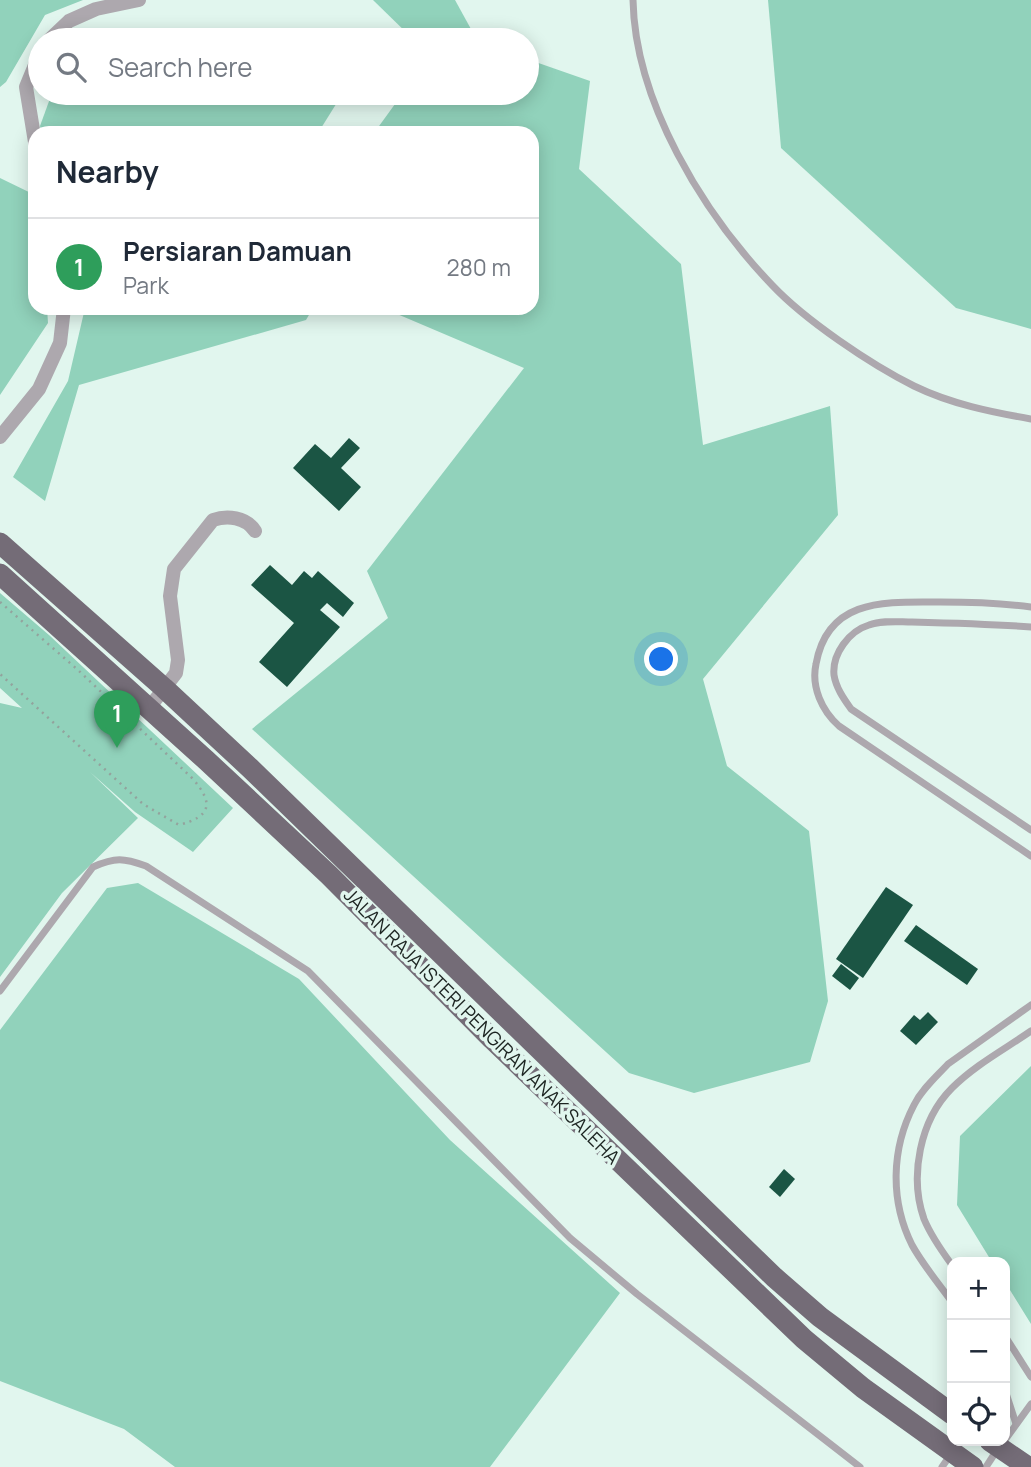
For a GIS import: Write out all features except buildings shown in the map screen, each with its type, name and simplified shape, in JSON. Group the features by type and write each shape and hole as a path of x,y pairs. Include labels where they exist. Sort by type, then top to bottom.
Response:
{"main road":[{"name":"JALAN RAJA ISTERI PENGIRAN ANAK SALEHA","path":"0,543 164,688 270,787 774,1277 820,1317 947,1410"},
{"name":"JALAN RAJA ISTERI PENGIRAN ANAK SALEHA","path":"0,574 329,875 492,1039 804,1339 863,1388 972,1467"},
{"path":"1004,1446 1026,1467"}],"street":[{"path":"62,28 69,21 96,9 139,0"},
{"path":"28,82 28,99"},
{"path":"29,105 32,126"},
{"path":"0,437 39,389 60,343 63,315"},
{"path":"149,708 176,673 178,660 170,596 174,569 213,520 231,516 252,526 255,531"}],"lane":[{"path":"633,0 634,23 644,68 654,103 675,149 726,231 774,287 844,343 915,386 955,402 1031,419"},
{"path":"1031,607 972,602 870,604 853,611 826,636 818,652 814,670 820,702 828,716 839,726 1031,856"},
{"path":"1031,628 947,623 869,624 851,635 844,643 834,676 851,709 1031,830"},
{"path":"0,991 93,867 111,859 129,860 146,866 308,971 569,1238 860,1467"},
{"path":"947,1295 921,1259 899,1209 899,1149 906,1124 915,1104 948,1064 1031,1005"},
{"path":"947,1258 935,1241 918,1198 919,1159 932,1115 950,1090 966,1075 1031,1031"},
{"path":"1010,1344 1031,1377"},
{"path":"1010,1431 1031,1404"},
{"path":"1010,1405 1016,1424"},
{"path":"986,1467 998,1446"}],"path":[{"path":"0,602 78,670 192,778 206,793 206,810 199,819 179,825 143,804 0,674"}],"green space":[{"path":"0,0 83,0 45,15 37,28 28,28 28,44 6,82 0,87"},
{"path":"373,0 455,0 470,28 402,28"},
{"path":"768,0 1031,0 1031,329 956,308 781,148"},
{"path":"539,63 590,81 579,169 681,264 703,445 830,406 838,515 703,679 727,766 809,831 828,1001 810,1062 694,1093 629,1073 252,729 388,618 367,571 524,368 399,315 539,315 539,126 379,126 394,105 539,105"},
{"path":"48,105 336,105 322,126 40,126"},
{"path":"0,178 28,192 28,315 47,315 48,323 0,395"},
{"path":"83,315 309,315 306,320 79,385 45,501 13,477 68,381"},
{"path":"0,593 49,635 233,808 193,852 135,812 90,772 138,818 62,893 0,977 0,703 22,708 0,688"},
{"path":"138,883 299,979 450,1140 620,1293 490,1467 175,1467 124,1429 0,1381 0,1030 107,888"},
{"path":"1031,1066 1031,1324 1010,1290 1010,1257 989,1257 957,1205 960,1136"}],"place":[{"name":"Persiaran Damuan","path":"117,748"}]}
